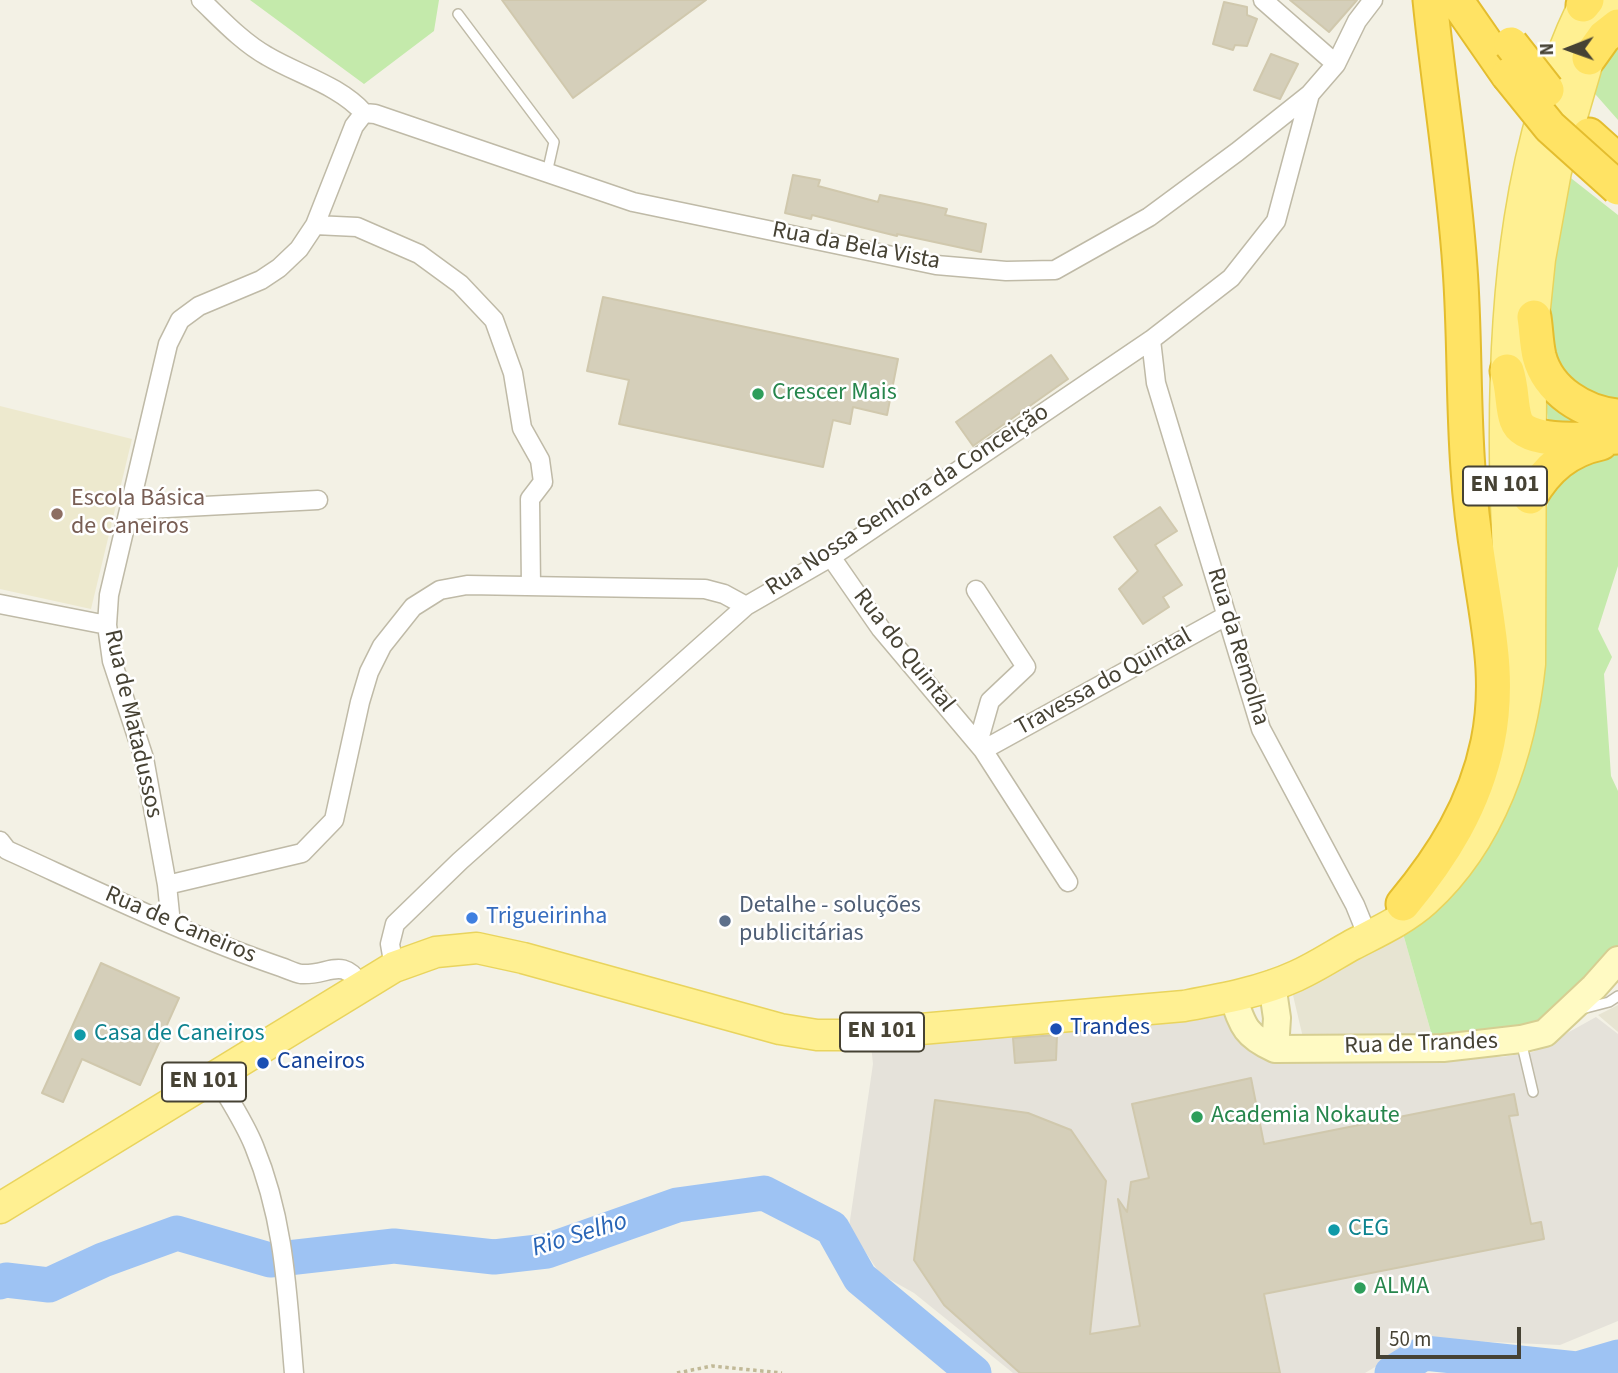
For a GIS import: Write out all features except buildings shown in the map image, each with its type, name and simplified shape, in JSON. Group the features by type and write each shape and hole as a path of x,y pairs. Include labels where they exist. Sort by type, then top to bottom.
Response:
{"highway":[{"path":"1403,904 1448,846 1472,797 1489,739 1494,684 1492,635 1479,563 1468,468 1460,266 1430,0"},
{"path":"1457,0 1509,60 1604,138 1618,161"},
{"path":"1480,0 1509,60 1550,127 1618,188"},
{"path":"1589,58 1604,37 1618,26"},
{"path":"1534,317 1540,357 1544,369 1557,387 1563,394 1590,410 1618,416"},
{"path":"1507,371 1513,388 1519,427 1531,434 1551,438 1618,438"},
{"path":"1530,497 1554,465 1570,454 1581,448 1618,438"}],"main road":[{"name":"EN 101","path":"1368,937 1431,878 1458,845 1489,783 1499,747 1507,690 1505,448 1513,279 1535,135 1557,67 1593,1"},
{"name":"EN 101","path":"5,1202 394,967 436,952 477,948 523,958 780,1029 817,1035 852,1035 1129,1012 1233,997 1296,976 1415,909 1453,872 1482,830 1507,769 1527,699 1530,664 1534,317 1551,194 1589,58 1593,1"}],"street":[{"path":"201,0 239,36 265,55 351,98 364,113"},
{"path":"1263,0 1336,64"},
{"name":"Rua Nossa Senhora da Conceição","path":"394,967 390,944 395,924 460,861 746,606 831,556 1151,340 1231,278 1276,221 1310,94 1336,64 1357,21 1373,0"},
{"name":"Rua da Bela Vista","path":"364,113 375,114 633,202 936,265 1006,271 1055,270 1149,217 1310,94"},
{"name":"Rua de Matadussos","path":"172,924 144,758 112,661 107,625 109,595 168,344 180,320 199,306 261,280 299,249 315,225 354,126 364,113"},
{"path":"315,225 357,227 419,254 460,284 494,320 513,373 522,428 540,460 543,482 530,499 531,586"},
{"name":"Rua da Remolha","path":"1151,340 1156,383 1261,729 1355,905 1368,937"},
{"path":"129,510 318,500"},
{"name":"Rua do Quintal","path":"831,556 881,629 980,747 1068,882"},
{"path":"167,885 302,853 334,820 369,672 382,646 413,607 440,590 467,586 705,589 724,594 746,606"},
{"name":"Rua do Quintal","path":"976,590 1026,667 990,701 980,747"},
{"path":"0,604 107,625"},
{"name":"Travessa do Quintal","path":"980,747 1226,616"},
{"name":"Rua de Caneiros","path":"0,841 7,850 249,956 301,974 337,968 354,974 362,986"},
{"name":"Rua de Trandes","path":"1275,1049 1443,1048 1521,1039 1545,1033 1594,987 1618,960"},
{"path":"1233,997 1240,1020 1255,1040 1275,1049 1277,1018 1272,984"},
{"path":"215,1075 253,1144 270,1192 281,1237 294,1373"}],"lane":[{"path":"458,14 554,142 547,173"},
{"path":"1567,1012 1609,1002 1618,996"},
{"path":"1521,1039 1533,1092"}],"path":[{"path":"677,1373 712,1366 782,1373"}],"shaded area":[{"name":"Escola Básica de Caneiros","path":"0,406 132,439 91,609 0,589"},
{"path":"1402,930 1433,1039 1304,1042 1292,991 1351,964"},
{"path":"1222,1003 1255,1040 1436,1048 1502,1057 1533,1052 1596,1017 1618,1034 1618,1321 1560,1345 1422,1339 1365,1373 1013,1373 914,1293 880,1274 849,1227 873,1064 870,1035"},
{"path":"1618,1005 1618,1032 1598,1015"}],"green space":[{"path":"250,0 439,0 434,31 364,84"},
{"path":"1618,39 1618,120 1589,87"},
{"path":"1567,175 1618,215 1618,403 1559,376 1544,329"},
{"path":"1545,388 1579,426 1548,424"},
{"path":"1618,449 1618,566 1598,629 1612,657 1604,674 1611,776 1618,791 1618,947 1581,991 1543,1026 1433,1039 1402,930 1455,882 1551,491 1589,456"}],"waterway":[{"name":"Rio Selho","path":"0,1282 6,1280 49,1285 103,1260 177,1233 270,1260 394,1246 494,1257 547,1251 677,1205 764,1193 832,1228 860,1278 974,1373"},
{"name":"Rio Selho","path":"1392,1373 1424,1353 1577,1369 1618,1357"}],"place":[{"name":"Crescer Mais","path":"758,394"},
{"name":"Escola Básica de Caneiros","path":"57,514"},
{"name":"Trigueirinha","path":"472,918"},
{"name":"Detalhe - soluções publicitárias","path":"725,921"},
{"name":"Trandes","path":"1056,1029"},
{"name":"Casa de Caneiros","path":"80,1035"},
{"name":"Caneiros","path":"263,1063"},
{"name":"Academia Nokaute","path":"1197,1117"},
{"name":"CEG","path":"1334,1230"},
{"name":"ALMA","path":"1360,1288"}]}
